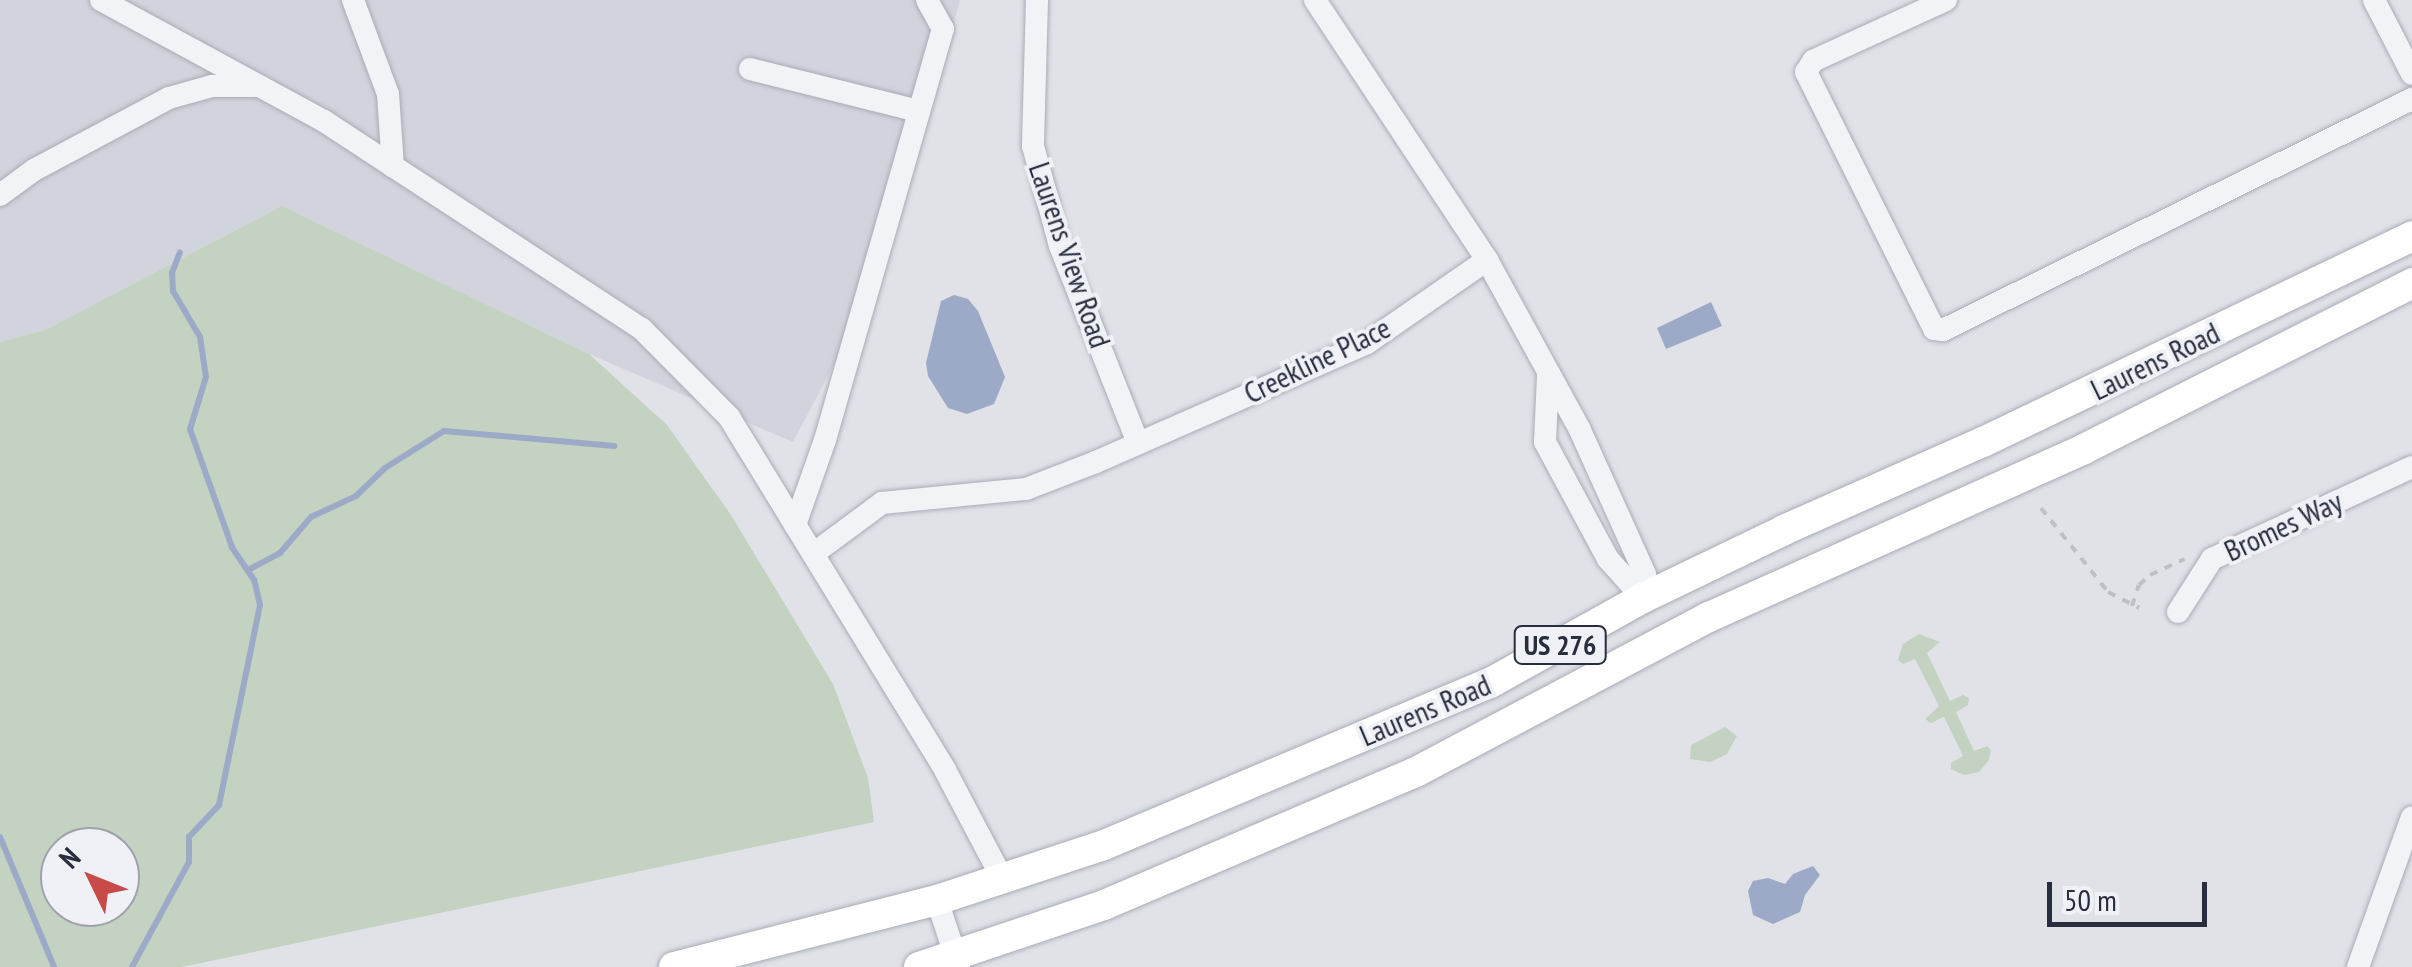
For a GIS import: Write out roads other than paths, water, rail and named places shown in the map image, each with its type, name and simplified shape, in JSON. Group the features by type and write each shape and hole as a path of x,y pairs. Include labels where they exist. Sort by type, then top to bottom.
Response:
{"main road":[{"name":"Laurens Road","path":"674,967 937,900 1104,845 1490,683 1643,598 2158,360 2412,236"},
{"name":"Laurens Road","path":"919,967 956,961 1104,905 1416,772 1662,641 1909,531 2412,284"},
{"path":"2158,360 2182,400"},
{"path":"1643,598 1662,641"}],"street":[{"path":"101,0 258,86 393,167 642,329 729,417 945,770 1002,878"},
{"path":"352,0 388,94 393,167"},
{"path":"794,524 825,440 943,29 927,0"},
{"name":"Laurens View Road","path":"1037,0 1033,146 1060,246 1138,443"},
{"path":"1315,0 1486,260 1579,428 1645,574 1643,598"},
{"path":"1946,0 1813,61 1806,72 1934,329 1943,330 2412,99"},
{"path":"2374,0 2412,74"},
{"path":"750,69 919,112"},
{"path":"0,195 34,170 169,98 212,86 258,86"},
{"name":"Creekline Place","path":"813,554 882,503 1026,490 1138,443 1366,342 1486,260"},
{"path":"1548,376 1546,442 1608,559 1643,598"},
{"name":"Bromes Way","path":"2178,612 2212,559 2412,468"},
{"path":"2358,967 2412,818"},
{"path":"937,900 956,961"}],"water":[{"path":"954,295 968,299 978,311 1005,377 994,404 967,414 948,408 928,376 926,363 941,301"},
{"path":"1711,302 1722,326 1666,349 1657,328"},
{"path":"1813,866 1820,875 1805,895 1800,912 1773,924 1753,915 1748,891 1753,881 1768,878 1785,884 1793,874"}],"waterway":[{"path":"132,967 189,862 189,837 219,805 260,605 254,580 232,547 190,429 206,377 200,337 173,291 172,273 180,252"},
{"path":"248,570 280,553 311,517 356,496 385,468 444,431 614,446"},
{"path":"0,837 54,967"}]}
